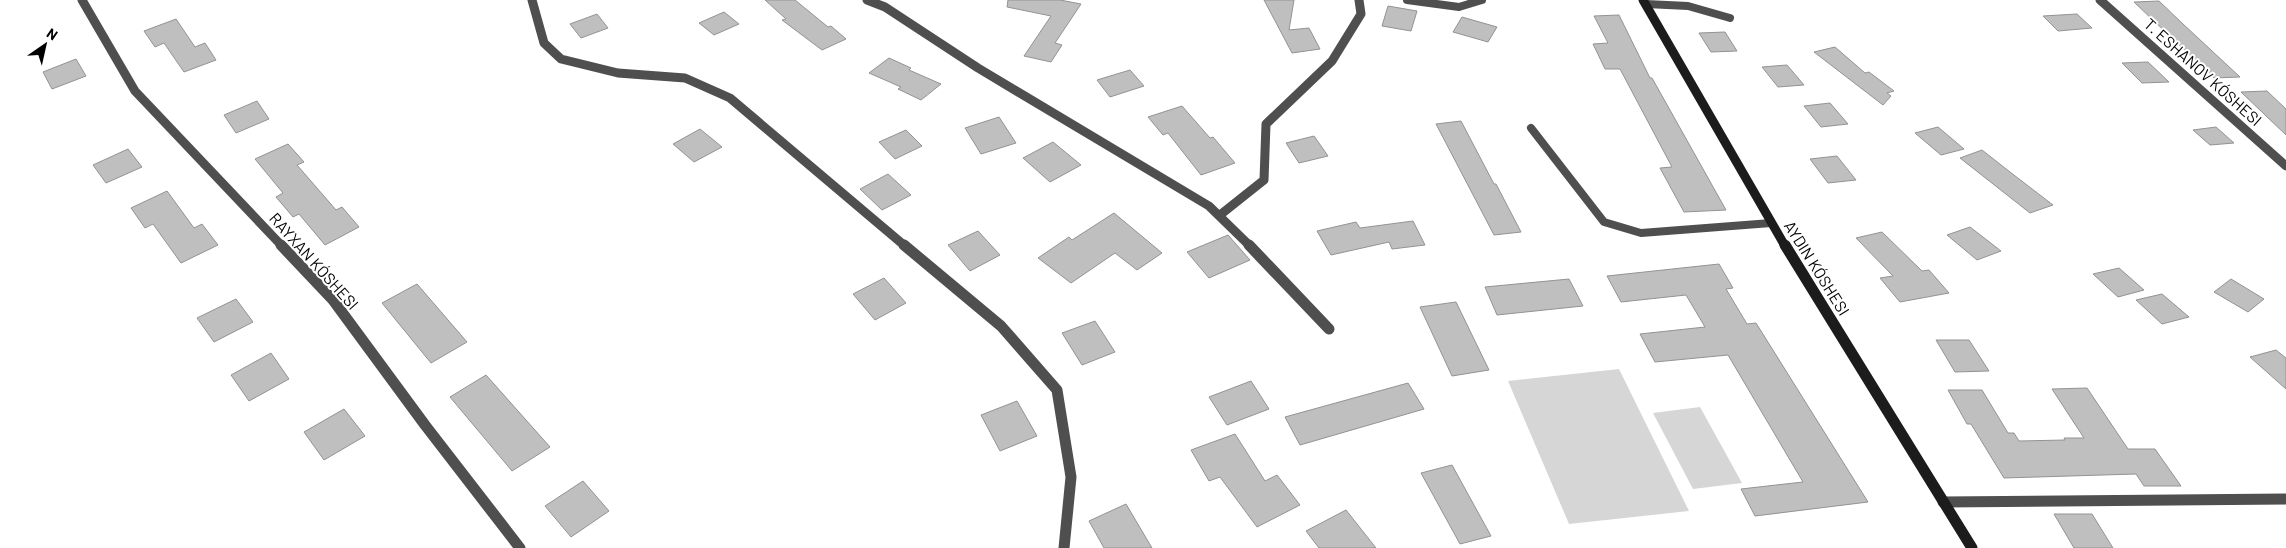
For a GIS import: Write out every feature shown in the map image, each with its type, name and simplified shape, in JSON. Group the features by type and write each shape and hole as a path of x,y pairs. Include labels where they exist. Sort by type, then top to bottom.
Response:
{"street":[{"name":"RAYXAN KÓSHESI","path":"82,0 135,91 333,300 425,425 520,548"},
{"path":"532,0 544,43 561,59 618,73 685,78 730,98 1001,326 1057,390 1072,477 1064,548"},
{"path":"867,0 885,7 978,68 1220,215 1330,329"},
{"path":"1220,215 1264,180 1266,124 1332,61 1361,14 1359,0"},
{"name":"T. ESHANOV KÓSHESI","path":"2100,0 2286,166"},
{"path":"1644,2 1771,223 1972,548"},
{"path":"1943,502 2286,499"}],"lane":[{"path":"1408,0 1459,7 1482,0"},
{"path":"1644,2 1704,8 1730,18"},
{"path":"1531,128 1604,222 1641,233 1771,223"}],"shaded area":[{"path":"1619,369 1689,511 1569,524 1508,381"},
{"path":"1700,407 1742,483 1693,489 1653,413"}],"building":[{"path":"765,0 795,0 846,39 822,50 782,20 786,19"},
{"path":"1008,0 1060,0 1081,4 1055,43 1062,45 1051,62 1024,56 1051,16 1007,7"},
{"path":"1264,0 1294,0 1289,30 1309,28 1320,49 1292,53"},
{"path":"2159,1 2240,77 2214,78 2134,2"},
{"path":"1388,6 1417,11 1411,31 1382,26"},
{"path":"724,12 739,24 714,35 699,23"},
{"path":"597,14 608,28 581,38 570,24"},
{"path":"2077,14 2092,28 2058,31 2043,16"},
{"path":"1619,15 1650,78 1652,78 1726,210 1684,212 1660,168 1672,167 1620,69 1605,69 1593,44 1608,43 1594,16"},
{"path":"1462,17 1497,27 1488,42 1453,32"},
{"path":"176,19 195,47 205,43 216,60 184,72 164,43 155,47 144,31"},
{"path":"1725,32 1737,51 1711,52 1699,33"},
{"path":"1835,47 1865,73 1869,72 1894,91 1887,93 1891,96 1883,105 1814,52"},
{"path":"889,58 911,68 909,70 941,84 921,100 898,89 901,87 869,73"},
{"path":"76,59 86,76 52,89 43,72"},
{"path":"2148,62 2169,82 2142,83 2122,63"},
{"path":"1787,65 1804,85 1778,87 1762,67"},
{"path":"1130,70 1144,86 1110,97 1097,80"},
{"path":"2267,91 2286,109 2286,135 2241,92"},
{"path":"257,101 269,119 236,133 224,115"},
{"path":"1830,103 1848,124 1821,127 1804,106"},
{"path":"1182,106 1210,138 1213,137 1235,163 1201,175 1168,133 1163,135 1148,117"},
{"path":"999,117 1016,143 981,154 965,128"},
{"path":"1461,121 1521,232 1494,235 1436,124"},
{"path":"1938,127 1964,149 1941,155 1915,133"},
{"path":"2216,127 2234,143 2210,145 2193,130"},
{"path":"700,129 722,147 694,162 673,144"},
{"path":"906,130 922,146 895,159 879,142"},
{"path":"1314,136 1328,156 1299,163 1286,143"},
{"path":"1053,142 1081,165 1050,182 1023,158"},
{"path":"288,144 304,162 297,165 336,210 342,207 359,227 325,245 299,214 293,217 276,197 283,193 255,159"},
{"path":"128,149 142,167 106,183 93,165"},
{"path":"1982,150 2053,205 2030,213 1960,158"},
{"path":"1837,156 1856,180 1828,183 1810,159"},
{"path":"888,174 911,195 882,210 860,189"},
{"path":"167,191 194,228 202,224 218,245 181,263 153,224 145,228 131,208"},
{"path":"1114,213 1162,253 1137,270 1115,253 1071,283 1038,258 1069,237 1072,240"},
{"path":"1413,221 1425,245 1392,249 1389,242 1331,255 1317,231 1356,222 1360,228"},
{"path":"1970,227 2001,251 1977,260 1947,235"},
{"path":"978,231 1000,255 970,271 948,245"},
{"path":"1882,232 1922,271 1929,270 1949,293 1900,302 1880,278 1893,276 1856,238"},
{"path":"1228,235 1250,260 1209,278 1187,252"},
{"path":"1719,264 1733,288 1726,289 1747,324 1756,323 1868,502 1755,516 1741,489 1803,482 1728,355 1655,362 1640,334 1705,327 1686,295 1621,302 1607,276"},
{"path":"2119,268 2144,290 2118,297 2093,274"},
{"path":"884,278 906,303 875,320 853,294"},
{"path":"1569,279 1583,306 1497,315 1485,287"},
{"path":"2231,279 2264,299 2248,312 2214,292"},
{"path":"417,284 467,342 431,363 382,303"},
{"path":"2162,294 2189,317 2162,324 2136,300"},
{"path":"236,299 253,322 214,342 197,318"},
{"path":"1456,302 1489,370 1452,376 1420,307"},
{"path":"1095,321 1115,352 1082,365 1062,333"},
{"path":"1936,340 1969,340 1989,371 1955,372"},
{"path":"2276,350 2286,358 2286,389 2250,357"},
{"path":"271,353 289,379 249,401 231,375"},
{"path":"486,375 550,447 512,471 450,397"},
{"path":"1251,381 1269,409 1227,425 1209,397"},
{"path":"1408,383 1424,409 1300,445 1285,417"},
{"path":"2087,388 2128,449 2155,449 2181,486 2144,486 2136,474 2004,478 1971,424 1967,424 1948,390 1982,390 2008,433 2014,433 2019,441 2084,438 2052,389"},
{"path":"1017,401 1037,436 1000,451 981,415"},
{"path":"344,409 365,436 324,460 304,432"},
{"path":"1235,434 1265,481 1277,475 1300,505 1257,527 1220,477 1209,481 1191,450"},
{"path":"1452,465 1491,536 1460,544 1421,473"},
{"path":"583,481 609,511 571,537 545,506"},
{"path":"1126,504 1152,548 1104,548 1089,521"},
{"path":"1346,510 1376,548 1319,548 1306,531"},
{"path":"2054,514 2092,514 2113,548 2074,548"}]}
